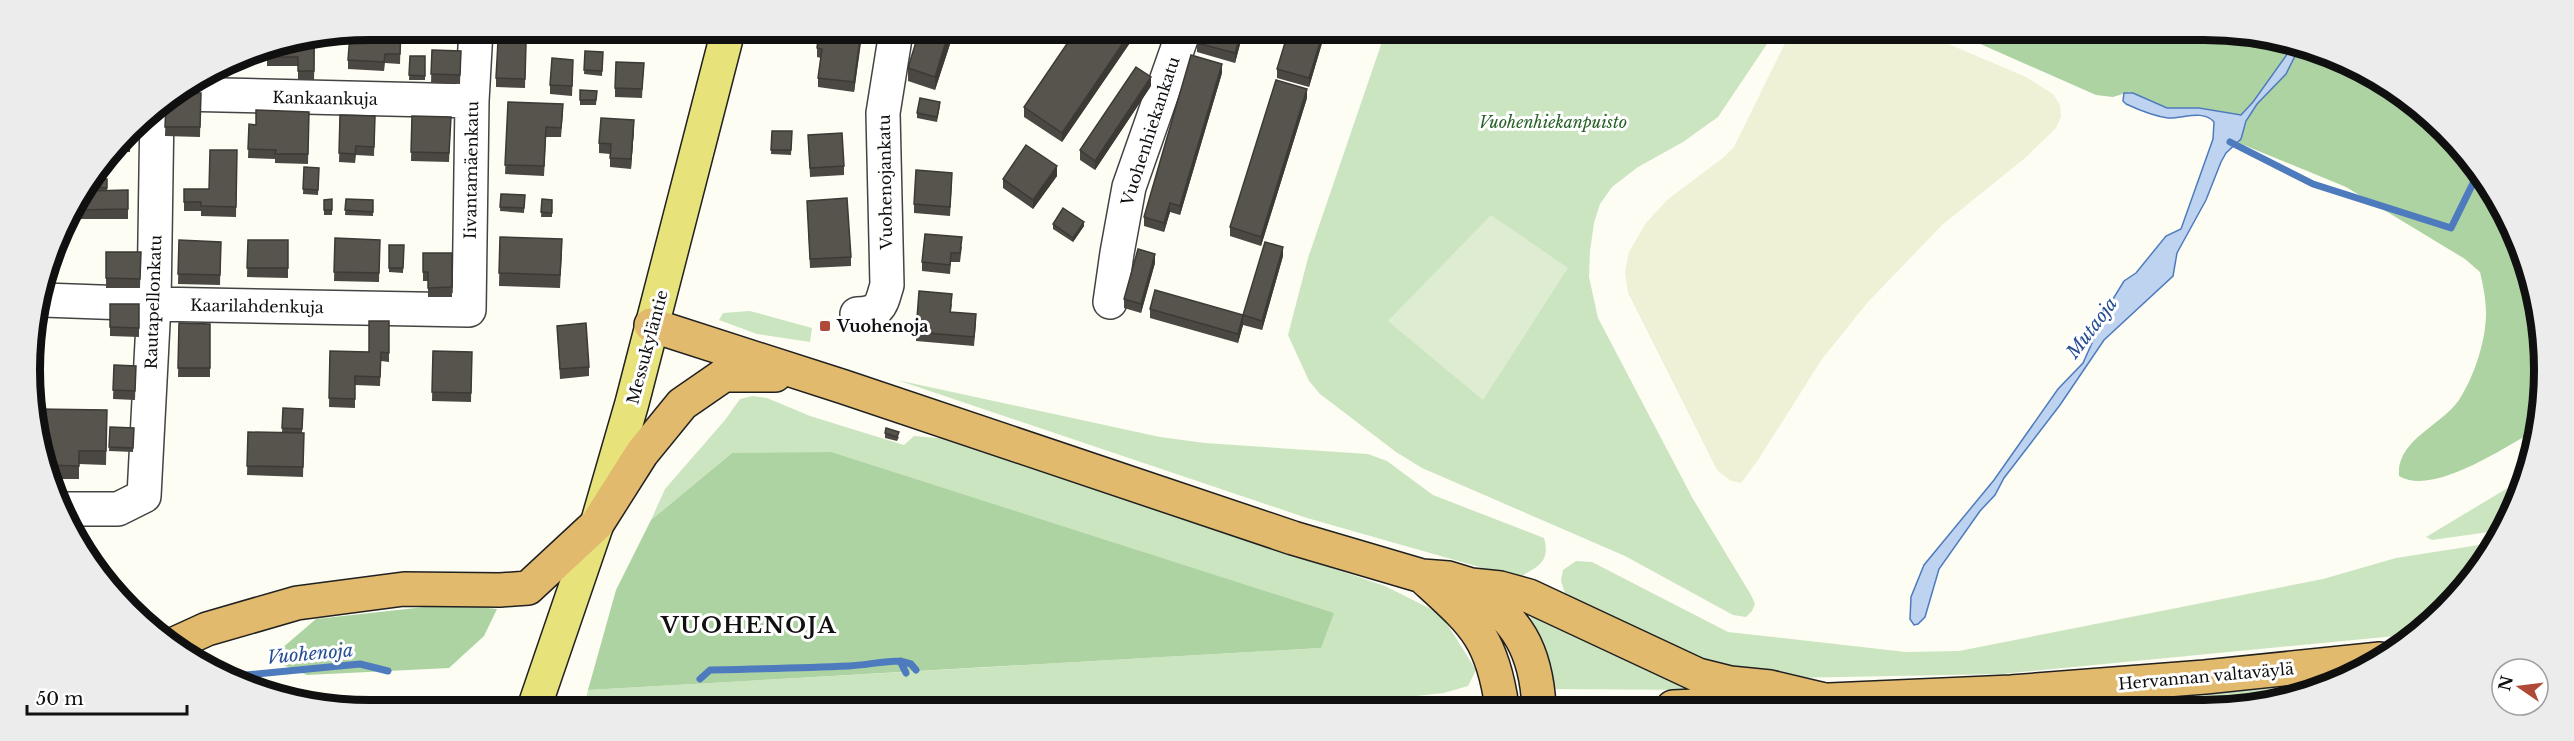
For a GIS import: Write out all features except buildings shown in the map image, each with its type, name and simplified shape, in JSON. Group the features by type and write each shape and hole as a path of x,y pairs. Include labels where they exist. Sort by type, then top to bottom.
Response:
{"highway":[{"path":"651,325 810,375 1293,538 1422,576 1448,578 1471,585 1500,588 1529,597 1698,675 1730,683 1770,687 1829,700"},
{"path":"181,641 207,629 297,603 404,589 528,588 597,524 642,453 682,404 724,375 810,375"},
{"path":"1422,576 1466,616 1479,632 1498,675 1501,700"},
{"path":"1471,585 1498,606 1518,629 1532,657 1538,700"},
{"name":"Hervannan valtaväylä","path":"1829,700 2011,692 2182,679 2358,661"}],"main road":[{"name":"Messukyläntie","path":"538,700 597,524 632,404 726,40"}],"street":[{"name":"Iivantamäenkatu","path":"470,310 472,101 475,40"},
{"name":"Vuohenojankatu","path":"857,314 870,314 881,306 888,285 883,113 895,40"},
{"name":"Vuohenhiekankatu","path":"1110,302 1116,253 1129,187 1181,40"},
{"name":"Kankaankuja","path":"190,94 472,101"},
{"name":"Rautapellonkatu","path":"72,509 118,509 144,496 154,304 157,119"},
{"name":"Kaarilahdenkuja","path":"48,300 470,310"}],"green space":[{"name":"Vuohenhiekanpuisto","path":"1383,40 1770,40 1718,117 1683,142 1638,167 1612,187 1600,204 1594,223 1589,277 1598,318 1693,499 1751,595 1755,604 1752,611 1746,617 1733,615 1625,556 1422,468 1396,452 1320,394 1309,381 1288,335 1308,258"},
{"path":"1787,40 1939,40 2026,77 2053,94 2060,105 2061,117 2056,128 2025,158 1942,225 1868,302 1822,359 1741,483 1731,481 1717,470 1628,293 1625,272 1629,252 1646,223 1667,200 1734,147"},
{"path":"1971,40 2204,40 2247,43 2289,52 2241,115 2200,108 2167,108 2129,92 2113,97 2096,95"},
{"path":"2296,54 2330,66 2387,96 2437,137 2478,187 2508,244 2527,306 2534,370 2527,435 2489,457 2449,475 2431,480 2413,481 2399,476 2400,463 2412,443 2442,418 2459,400 2474,370 2481,347 2486,313 2480,272 2465,259 2346,187 2239,143 2249,115 2268,90 2286,74"},
{"path":"1491,215 1568,268 1483,400 1388,321"},
{"path":"750,311 812,328 810,342 757,334 719,320 723,313"},
{"path":"897,380 1160,437 1205,443 1368,454 1387,461 1433,495 1544,538 1546,553 1541,563 1518,578 1307,518"},
{"path":"752,396 767,398 810,416 904,445 914,436 951,439 1385,586 1441,614 1476,670 1468,686 1444,693 1379,700 586,700 588,690 1322,648 732,453 651,520 665,489 725,420 740,399"},
{"path":"831,452 1334,613 1321,648 588,690 616,590 651,520 732,453"},
{"path":"2513,485 2491,532 2432,540 2426,537"},
{"path":"2484,544 2452,588 2421,619 2399,636 2001,674 1788,678 1721,667 1604,616 1565,593 1561,581 1563,570 1576,561 1592,562 1728,632 1906,652 1959,651 2323,579 2396,558"},
{"path":"452,604 497,609 484,636 449,668 307,675 283,665 281,649 316,619"},
{"path":"1528,605 1708,690 1548,689"},
{"path":"2300,686 2247,698 2146,700"}],"water":[{"path":"2289,52 2296,54 2286,74 2257,104 2246,121 2241,139 2226,153 2221,162 2206,200 2177,253 2173,276 2104,340 2060,405 1939,569 1925,617 1914,625 1910,619 1911,597 1924,565 1994,480 2058,389 2083,363 2108,307 2124,281 2136,273 2166,236 2181,229 2213,139 2214,122 2198,115 2168,118 2141,111 2123,101 2124,93 2133,93 2167,108 2199,108 2241,115"}],"waterway":[{"path":"2230,142 2313,184 2451,228 2474,182"},
{"name":"Vuohenoja","path":"700,679 710,670 849,666 894,661 900,661 906,673"},
{"name":"Vuohenoja","path":"900,661 911,664 916,670"},
{"name":"Vuohenoja","path":"244,675 360,664 388,671"}],"place":[{"name":"Vuohenoja","path":"825,326"}],"district":[{"name":"VUOHENOJA","path":"749,625"}],"water label":[{"name":"Mutaoja","path":"2092,328"}]}
